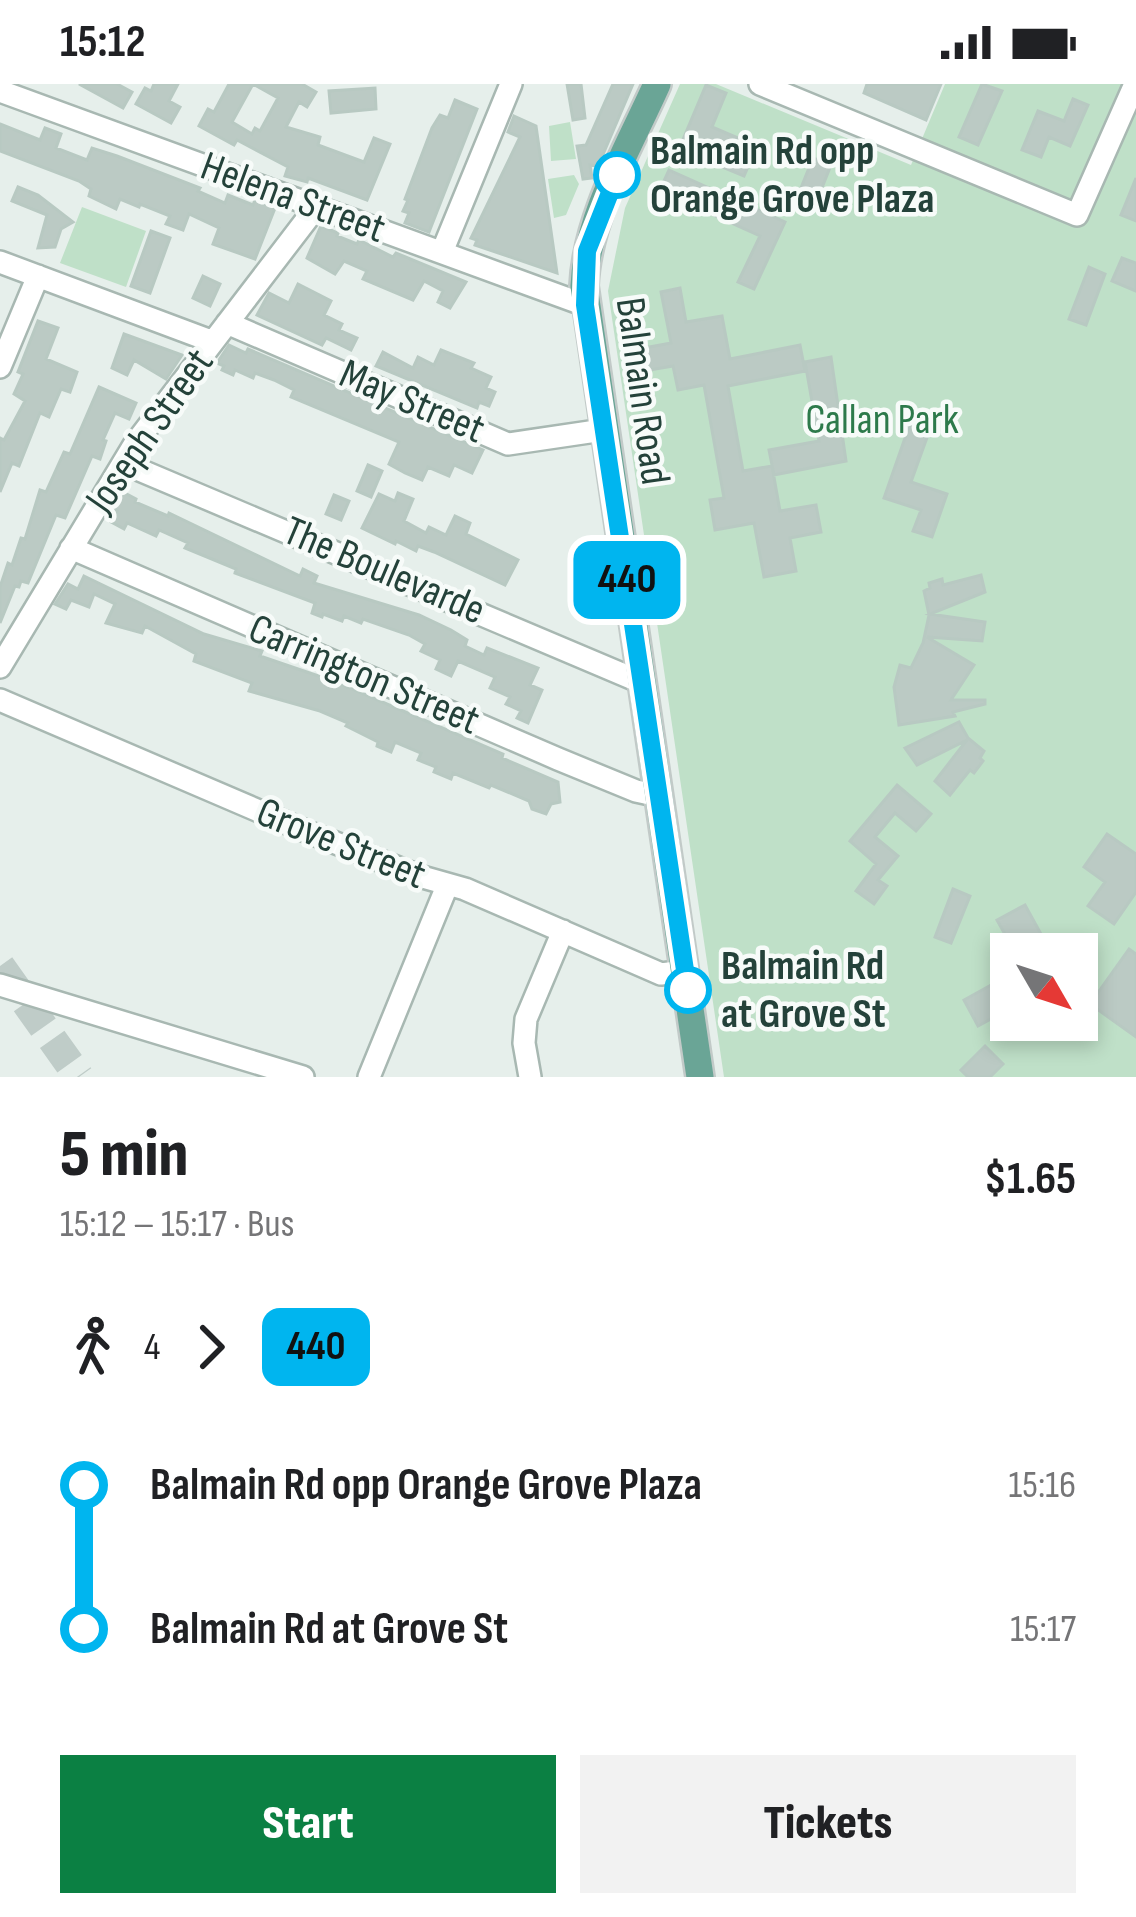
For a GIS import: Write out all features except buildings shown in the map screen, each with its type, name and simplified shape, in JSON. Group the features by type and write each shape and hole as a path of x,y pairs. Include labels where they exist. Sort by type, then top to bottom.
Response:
{"main road":[{"name":"Balmain Road","path":"657,84 587,251 585,305 700,1077"}],"street":[{"path":"442,252 511,84"},
{"path":"760,84 1077,215 1135,84"},
{"name":"Helena Street","path":"0,92 585,305"},
{"name":"Joseph Street","path":"0,667 123,463 317,206"},
{"path":"0,262 212,340"},
{"path":"0,367 38,276"},
{"name":"May Street","path":"227,323 508,444 603,430"},
{"name":"The Boulevarde","path":"123,463 643,683"},
{"name":"Carrington Street","path":"71,548 558,759 659,796"},
{"name":"Grove Street","path":"0,700 308,832 456,887 661,974 685,971"},
{"path":"369,1077 456,887"},
{"path":"530,1077 526,1019 562,932"},
{"path":"0,985 303,1077"}],"green space":[{"name":"Callan Park","path":"680,84 716,84 911,165 945,84 1136,84 1136,1077 724,1077 608,291 625,208"},
{"path":"570,122 576,159 551,161 549,126"},
{"path":"574,175 579,184 566,215 554,218 548,179"},
{"path":"82,207 146,231 126,287 60,263"}],"tunnel":[{"path":"0,966 79,1077"}],"bus line":[{"name":"440","path":"617,175 587,251 585,305 688,990"}],"place":[{"name":"Balmain Rd opp Orange Grove Plaza","path":"617,175"},
{"name":"Balmain Rd at Grove St","path":"688,990"}]}
